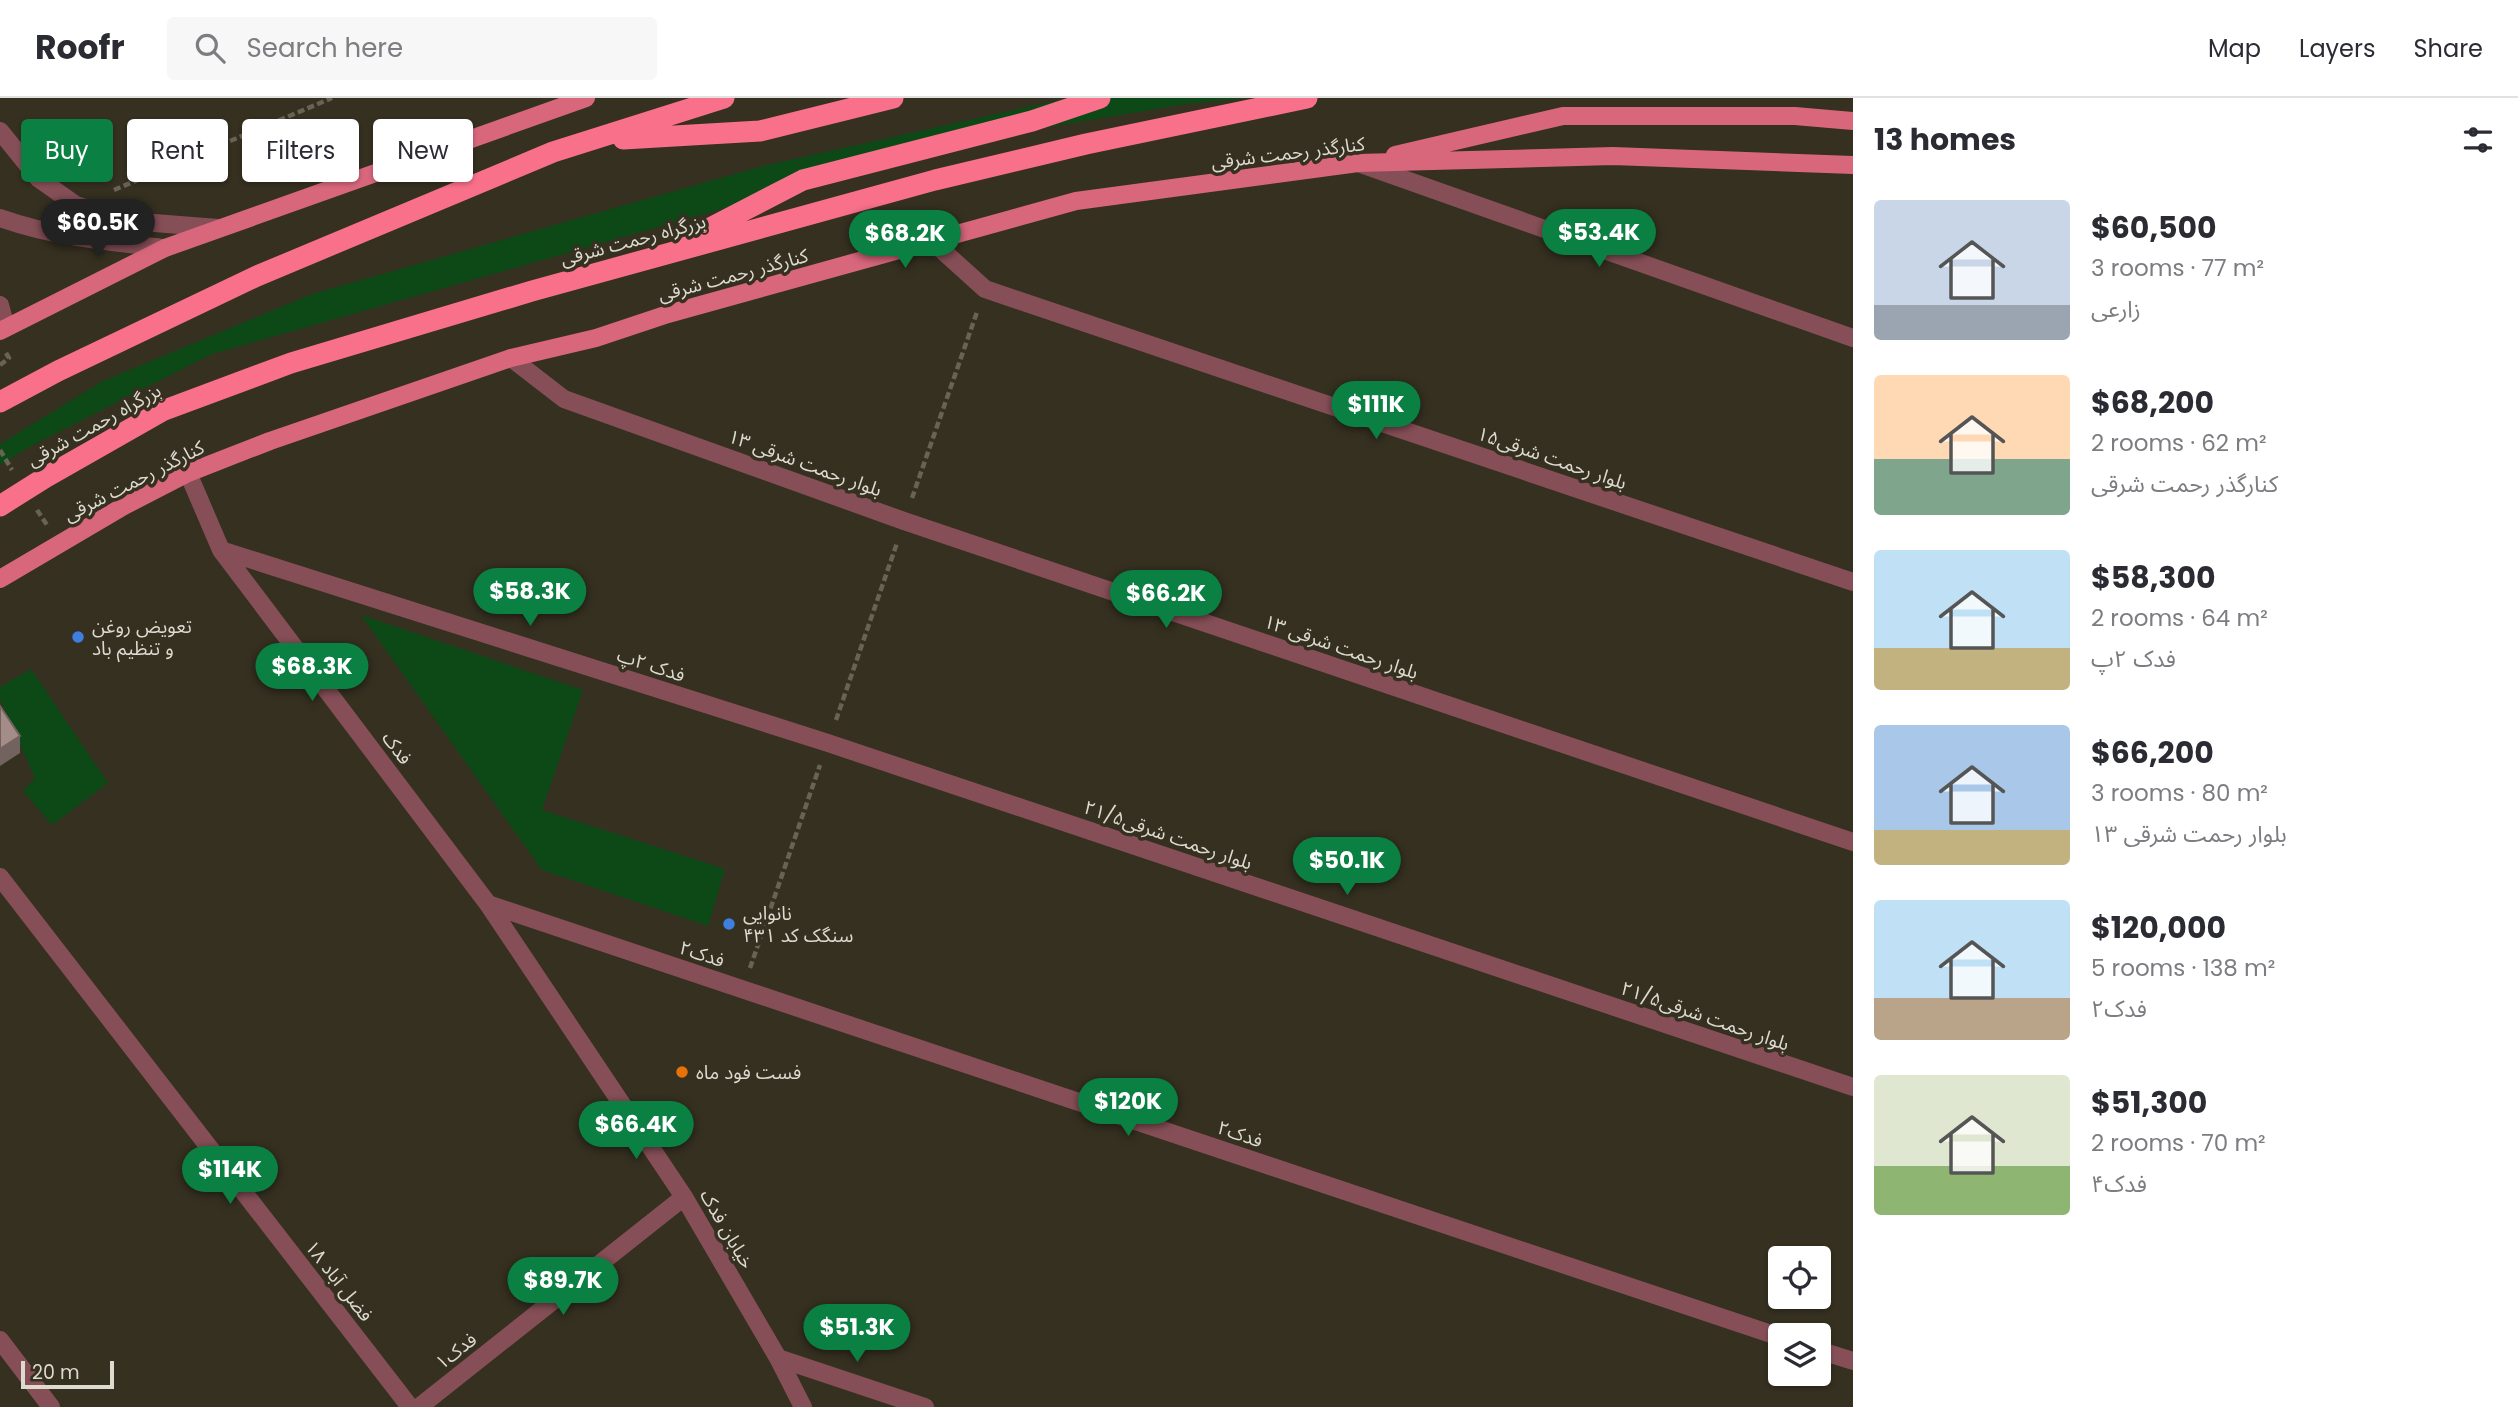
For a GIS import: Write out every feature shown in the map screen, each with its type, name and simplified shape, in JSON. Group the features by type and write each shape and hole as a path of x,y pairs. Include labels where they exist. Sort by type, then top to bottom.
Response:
{"highway":[{"path":"0,402 58,371 257,276 552,152 724,98"},
{"path":"591,141 760,131 893,98"},
{"path":"649,260 803,180 1032,121 1100,98"},
{"name":"بزرگراه رحمت شرقی","path":"0,506 162,411 291,362 935,180 1086,144 1307,98"}],"main road":[{"path":"3,329 165,248 586,98"},
{"path":"1358,163 1563,116 1794,116 1853,121"},
{"name":"کنارگذر رحمت شرقی","path":"0,579 124,506 188,473 270,441 511,358 596,338 668,314 1076,201 1358,163 1613,156 1853,165"}],"street":[{"path":"0,131 39,179 76,205 129,221 218,228"},
{"path":"1358,163 1853,338"},
{"path":"0,218 32,229 165,248"},
{"name":"بلوار رحمت شرقی۱۵","path":"933,242 985,289 1853,582"},
{"path":"0,305 3,329"},
{"name":"بلوار رحمت شرقی ۱۳","path":"511,358 564,399 577,404 918,526 1853,842"},
{"name":"فدک","path":"188,473 221,550 488,904"},
{"name":"فدک ۲پ","path":"221,550 828,743"},
{"name":"بلوار رحمت شرقی۲۱/۵","path":"828,743 1853,1087"},
{"name":"فضل آباد ۱۸","path":"0,877 410,1407"},
{"name":"فدک۲","path":"488,904 1768,1333"},
{"name":"خیابان فدک","path":"488,904 684,1197 778,1358 803,1407"},
{"name":"فدک۱","path":"419,1407 684,1197"},
{"path":"0,1340 51,1407"},
{"path":"1831,1354 1853,1361"},
{"path":"778,1358 925,1407"}],"path":[{"path":"76,205 332,98"},
{"path":"0,365 9,358"},
{"path":"743,989 828,743"}],"green space":[{"path":"1068,98 1252,98 1186,104 954,143 212,354 31,446 0,465 0,444 103,381 312,294 763,166"},
{"path":"361,615 583,690 542,810 725,869 708,926 542,870"},
{"path":"31,669 108,783 52,825 23,791 35,778 0,700 0,687"}],"building":[{"path":"0,706 20,736 0,749"}],"place":[{"name":"تعویض روغن و تنظیم باد","path":"78,637"},
{"name":"نانوایی سنگک کد ۴۳۱","path":"729,924"},
{"name":"فست فود ماه","path":"682,1072"}]}
